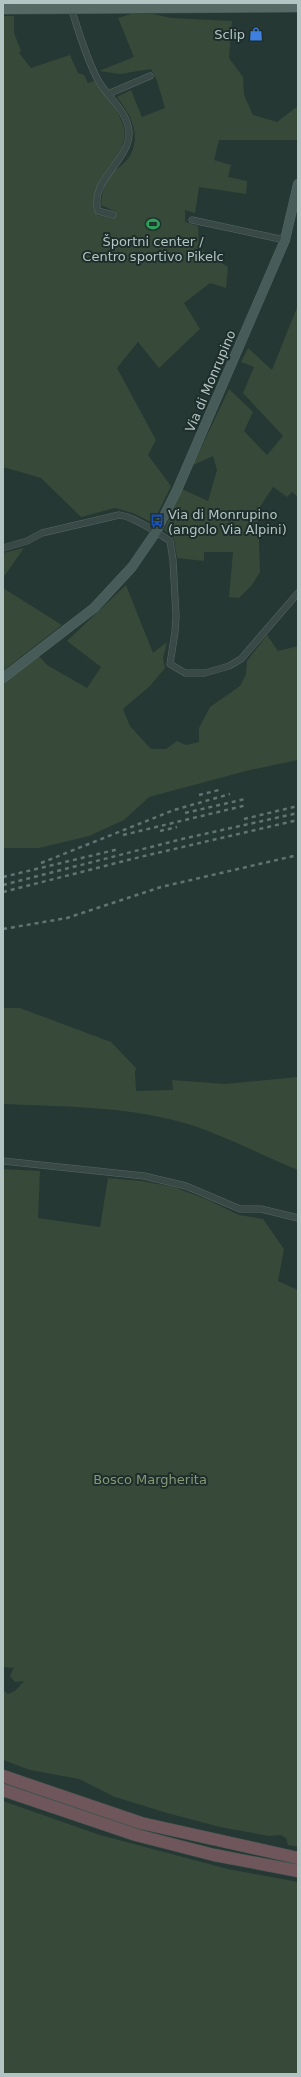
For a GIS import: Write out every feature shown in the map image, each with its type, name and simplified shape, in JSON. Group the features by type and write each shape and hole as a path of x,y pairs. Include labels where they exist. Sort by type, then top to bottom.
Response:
{"highway":[{"path":"3,1776 141,1824 298,1858"},
{"path":"3,1790 136,1835 214,1855 298,1871"}],"main road":[{"path":"3,9 127,6 298,7"},
{"name":"Via di Monrupino","path":"3,678 98,604 132,567 156,532 174,496 285,240 298,184"}],"street":[{"path":"71,8 98,80 121,111 127,122 129,131 125,152 106,176 96,206 98,211 113,215"},
{"path":"108,94 150,76"},
{"path":"192,220 285,240"},
{"path":"3,548 28,541 42,533 119,516 128,517 170,541 173,560 175,632 170,664 185,673 218,671 241,659 298,593"},
{"path":"3,1161 144,1176 186,1186 240,1209 261,1209 298,1218"}],"green space":[{"path":"131,14 153,14 171,18 232,21 229,58 243,77 244,95 253,115 277,122 298,106 297,140 219,140 214,160 231,165 228,177 247,181 246,194 199,187 195,213 185,210 185,222 198,226 199,248 228,267 226,288 210,283 184,303 200,329 159,368 138,342 117,368 156,440 148,455 171,486 153,523 133,513 115,508 81,517 41,478 3,467 3,16 14,16 14,33 21,51 19,53 31,68 70,55 78,73 84,75 88,83 94,81 119,115 124,128 124,139 120,150 96,189 94,201 97,215 113,219 116,212 101,205 103,190 110,176 131,154 135,138 133,124 130,117 117,97 131,90 142,117 165,108 157,81 151,69 120,74 99,71 134,57 118,18"},
{"path":"298,305 298,497 292,492 287,497 273,487 258,510 260,572 252,585 239,598 229,597 233,552 204,552 204,561 177,558 174,539 164,530 182,489 208,501 217,470 213,456 193,465 229,389 253,412 244,431 267,455 283,436 243,393 254,367 241,362 248,348 272,370"},
{"path":"24,548 3,578 3,553"},
{"path":"126,585 153,653 167,642 163,658 165,668 150,686 123,709 130,726 151,749 166,749 177,741 186,745 199,742 199,728 210,707 240,686 246,674 247,661 267,635 278,651 298,646 298,760 250,770 149,797 124,820 89,836 39,848 3,848 3,682 39,656 47,665 87,688 101,667 67,641"},
{"path":"3,588 62,625 3,671"},
{"path":"3,1008 20,1008 111,1042 136,1068 136,1091 173,1090 172,1080 225,1084 298,1077 298,1170 208,1131 159,1117 107,1109 3,1104"},
{"name":"Bosco Margherita","path":"3,1169 40,1171 38,1218 100,1227 108,1178 141,1181 174,1187 208,1200 239,1215 263,1219 284,1249 278,1281 298,1290 298,1847 288,1845 286,1838 281,1835 269,1836 220,1827 167,1813 115,1797 79,1779 30,1770 3,1760 3,1690 8,1694 15,1691 24,1681 15,1682 10,1676 14,1668 3,1667"},
{"path":"3,1801 100,1835 228,1869 298,1882 298,2074 3,2074"}],"railway":[{"path":"199,795 219,790"},
{"path":"41,863 174,810 230,794"},
{"path":"185,813 245,799"},
{"path":"123,835 247,805"},
{"path":"244,819 298,806"},
{"path":"3,885 182,839 298,813"},
{"path":"3,892 140,857 298,820"},
{"path":"160,831 177,827"},
{"path":"3,877 119,849"},
{"path":"3,929 67,918 161,887 298,855"}],"place":[{"name":"Sclip","path":"256,34"},
{"name":"Športni center / Centro sportivo Pikelc","path":"153,224"},
{"name":"Via di Monrupino (angolo Via Alpini)","path":"157,521"}]}
